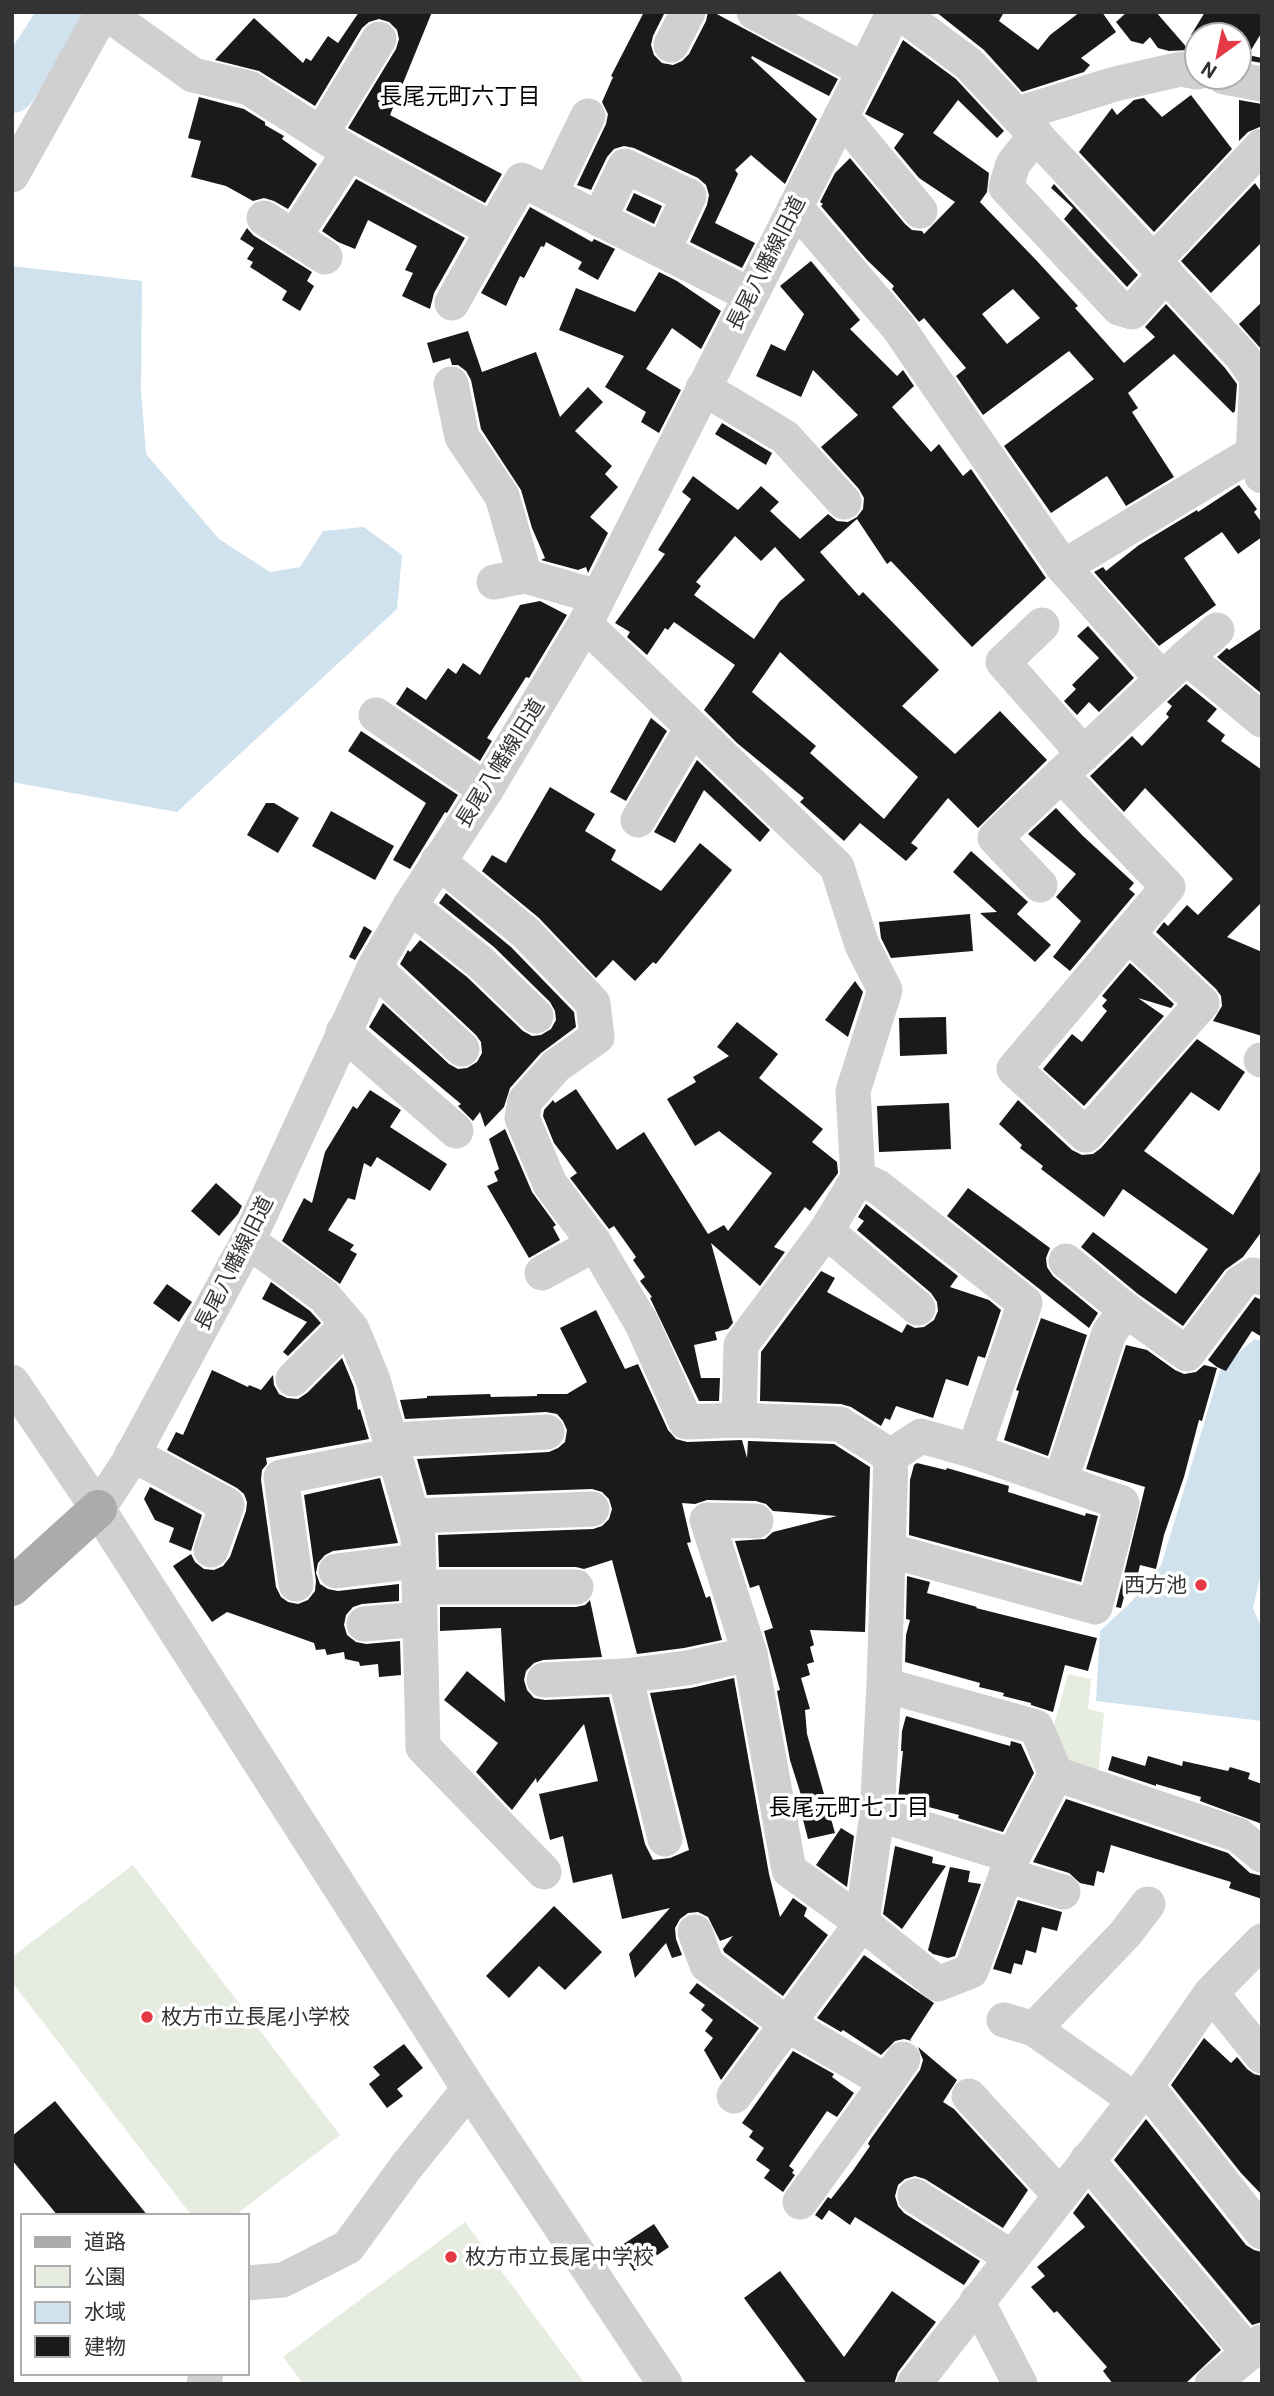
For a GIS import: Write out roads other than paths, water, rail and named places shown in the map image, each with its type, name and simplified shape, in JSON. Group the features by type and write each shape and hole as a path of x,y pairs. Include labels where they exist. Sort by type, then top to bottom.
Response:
{"main road":[{"path":"12,1587 98,1509"}],"street":[{"path":"12,175 104,12 193,75 249,88 335,143 493,230"},
{"path":"671,45 688,12"},
{"path":"754,12 864,70"},
{"name":"長尾八幡線旧道","path":"98,1509 132,1454 248,1241 373,968 486,790 592,611 894,12"},
{"path":"900,12 969,64 1241,355 1256,378 1257,464 1063,567"},
{"path":"294,237 379,39"},
{"path":"1183,69 1115,84 1027,125 1006,187 1119,308 1132,312 1160,268 1260,153"},
{"path":"550,194 588,116"},
{"path":"841,117 920,211"},
{"path":"599,219 625,166 690,196 663,251"},
{"path":"452,303 522,180 750,295"},
{"path":"795,207 898,327 1063,567 1174,668 1262,720"},
{"path":"264,218 325,257"},
{"path":"452,384 462,437 502,496 509,579 592,611 692,728 837,867 862,945 885,990 853,1091 858,1178 832,1220 741,1345 739,1420"},
{"path":"703,388 785,437 844,502"},
{"path":"1042,625 1003,662 1073,764 1168,887 1128,934 1014,1069 1086,1135 1202,1003 1128,934"},
{"path":"1040,885 995,838 1217,630"},
{"path":"376,715 486,790"},
{"path":"638,820 692,728"},
{"path":"439,861 525,932 593,1003 597,1037 556,1066 525,1101 522,1118 550,1184 595,1244 642,1324 685,1422 739,1420 840,1423 891,1456"},
{"path":"410,906 480,962 536,1016"},
{"path":"373,968 462,1049"},
{"path":"343,1032 456,1131"},
{"path":"858,1178 878,1187 1025,1303 974,1451"},
{"path":"832,1220 918,1308"},
{"path":"248,1241 324,1296 348,1324 373,1380 418,1536 423,1747 544,1872"},
{"path":"542,1273 595,1244"},
{"path":"1066,1261 1126,1310 1187,1354 1241,1282 1253,1275 1262,1278"},
{"path":"1061,1480 1108,1333 1126,1310"},
{"path":"293,1379 348,1324"},
{"path":"12,1382 98,1509 469,2089 665,2384"},
{"path":"296,1584 281,1477 393,1448 547,1432"},
{"path":"888,1550 1095,1607 1122,1503 974,1451 921,1436 891,1456"},
{"path":"132,1454 227,1506 211,1550"},
{"path":"734,2096 862,1923 877,1814 891,1456"},
{"path":"412,1516 592,1510"},
{"path":"755,1521 707,1520 750,1654 789,1870 862,1923 938,1984 971,1971 1010,1866 1056,1774"},
{"path":"336,1571 419,1589 576,1587"},
{"path":"365,1624 419,1589"},
{"path":"544,1680 625,1676 687,1668 750,1654"},
{"path":"625,1676 665,1839"},
{"path":"884,1685 1036,1727 1056,1774 1238,1835 1262,1855"},
{"path":"877,1814 1010,1866 1063,1892"},
{"path":"1148,1903 1125,1934 1019,2024 1140,2093 1262,2232"},
{"path":"695,1932 707,1965 787,2024 895,2070 800,2202"},
{"path":"914,2384 1140,2093 1211,1993 1262,1941"},
{"path":"1211,1993 1262,2056"},
{"path":"248,2283 284,2280 348,2247 406,2167 469,2089"},
{"path":"970,2096 1060,2195"},
{"path":"1087,2160 1255,2347 1212,2384"},
{"path":"915,2196 1011,2257"},
{"path":"977,2301 1020,2384"}],"water":[{"path":"12,266 142,281 141,389 146,454 219,539 270,572 300,567 323,531 364,527 402,555 397,609 177,812 12,782"},
{"path":"1255,1339 1262,1341 1262,1568 1253,1609 1262,1628 1262,1721 1096,1701 1100,1631 1131,1602 1161,1566 1221,1367"}],"waterway":[{"path":"12,90 63,12"}],"place":[{"name":"西方池","path":"1201,1585"},
{"name":"枚方市立長尾小学校","path":"147,2017"},
{"name":"枚方市立長尾中学校","path":"451,2257"}],"district":[{"name":"長尾元町六丁目","path":"460,96"},
{"name":"長尾元町七丁目","path":"849,1807"}]}
